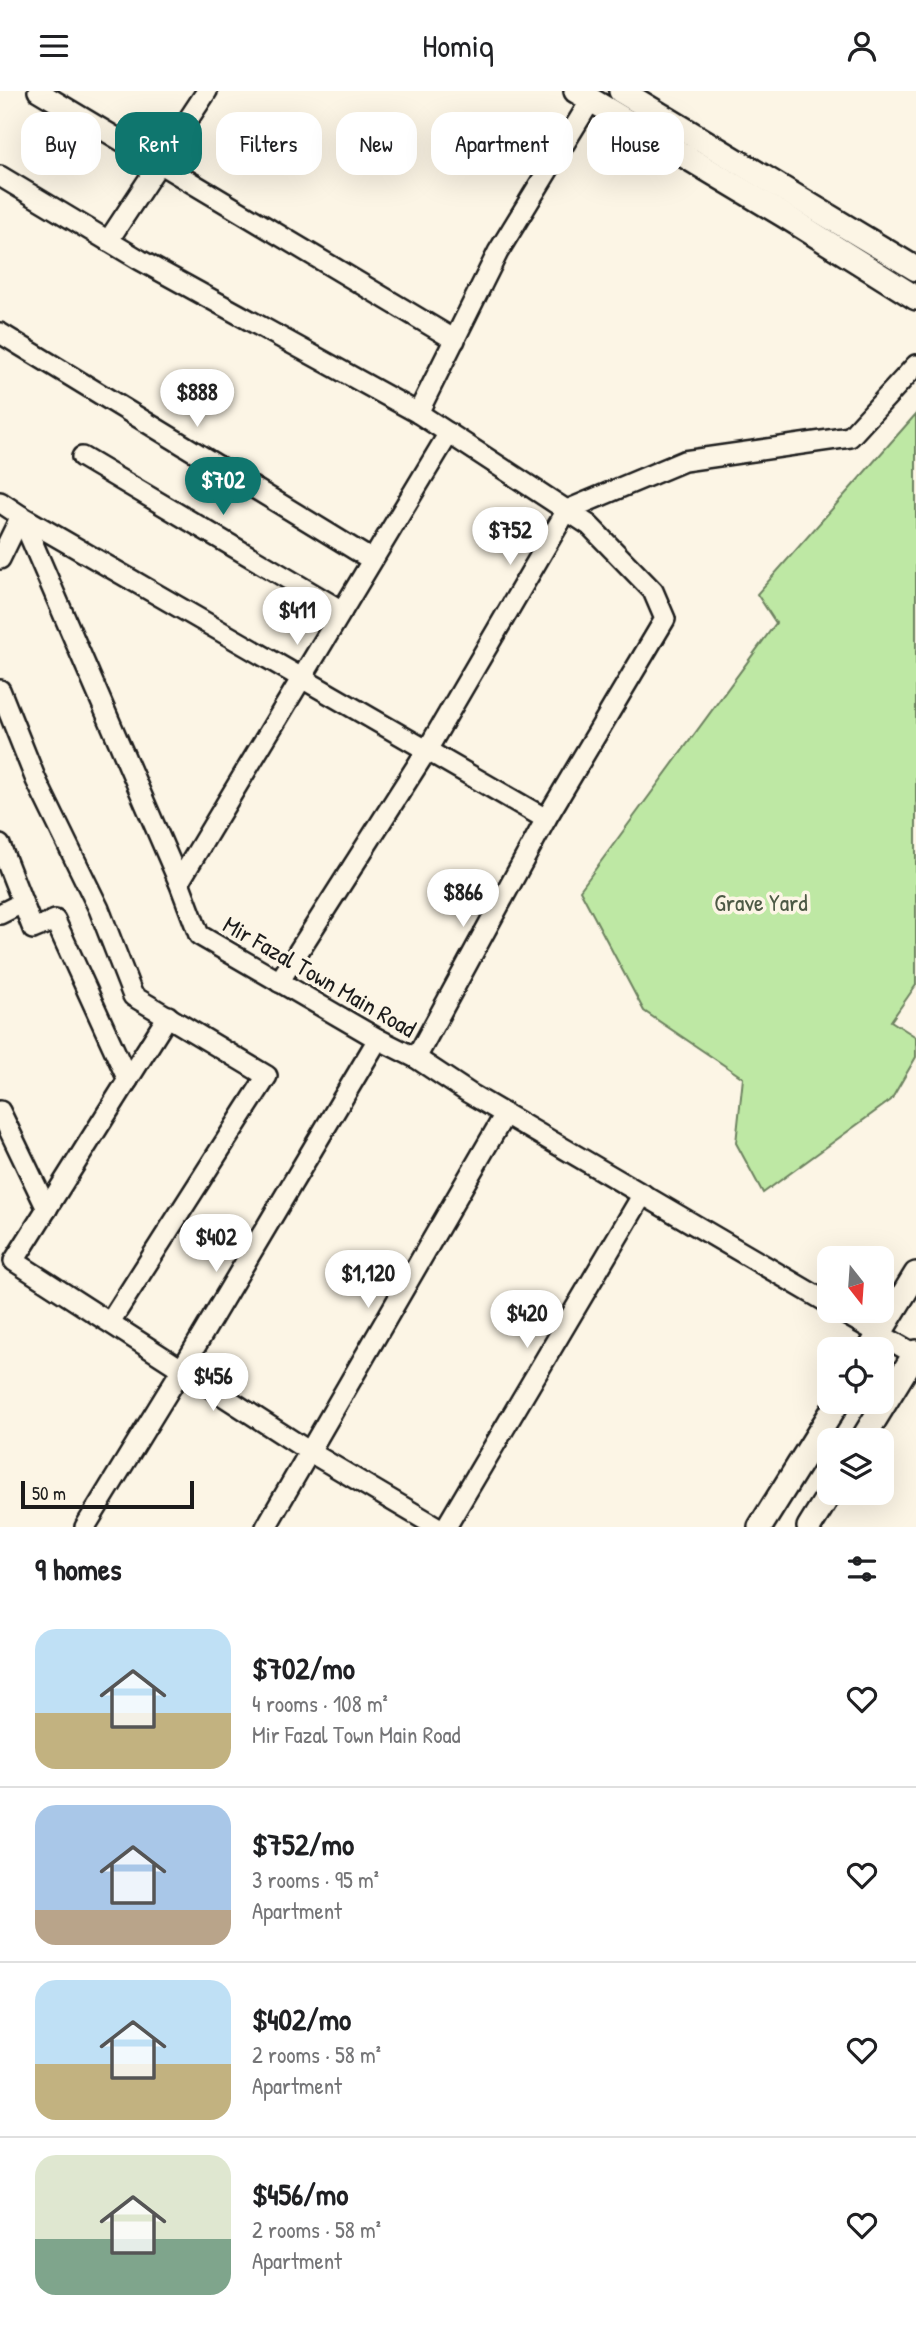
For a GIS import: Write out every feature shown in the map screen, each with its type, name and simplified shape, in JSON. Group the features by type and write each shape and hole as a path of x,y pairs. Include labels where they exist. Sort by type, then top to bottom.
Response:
{"street":[{"path":"38,91 115,136"},
{"path":"193,112 207,91"},
{"path":"418,413 498,252 584,95 907,293 914,265 621,91"},
{"path":"108,241 152,175"},
{"path":"180,175 455,340"},
{"path":"0,176 108,241 418,413 589,525 653,591 665,619 546,819 416,1059"},
{"path":"0,333 372,560"},
{"path":"279,982 427,750 567,510 684,461 850,437 916,365"},
{"path":"179,882 449,433"},
{"path":"82,457 342,611"},
{"path":"0,502 546,819"},
{"path":"0,559 21,516"},
{"name":"Mir Fazal Town Main Road","path":"21,516 179,882 199,935 416,1059 817,1296"},
{"path":"0,690 36,780 99,909 133,996 267,1076 110,1322"},
{"path":"0,845 33,929 55,920 128,1080"},
{"path":"0,914 22,903"},
{"path":"168,1016 14,1261 310,1452 437,1527"},
{"path":"85,1527 183,1369 378,1039"},
{"path":"0,1111 47,1209"},
{"path":"266,1527 505,1114"},
{"path":"446,1527 643,1194"},
{"path":"878,1337 916,1274"},
{"path":"854,1323 869,1337"},
{"path":"869,1428 915,1354 894,1348"},
{"path":"760,1527 831,1414"},
{"path":"809,1527 823,1505"}],"green space":[{"name":"Grave Yard","path":"916,414 916,985 891,1021 916,1037 916,1057 891,1100 763,1193 736,1143 743,1078 644,1011 580,890 776,623 757,594"}]}
